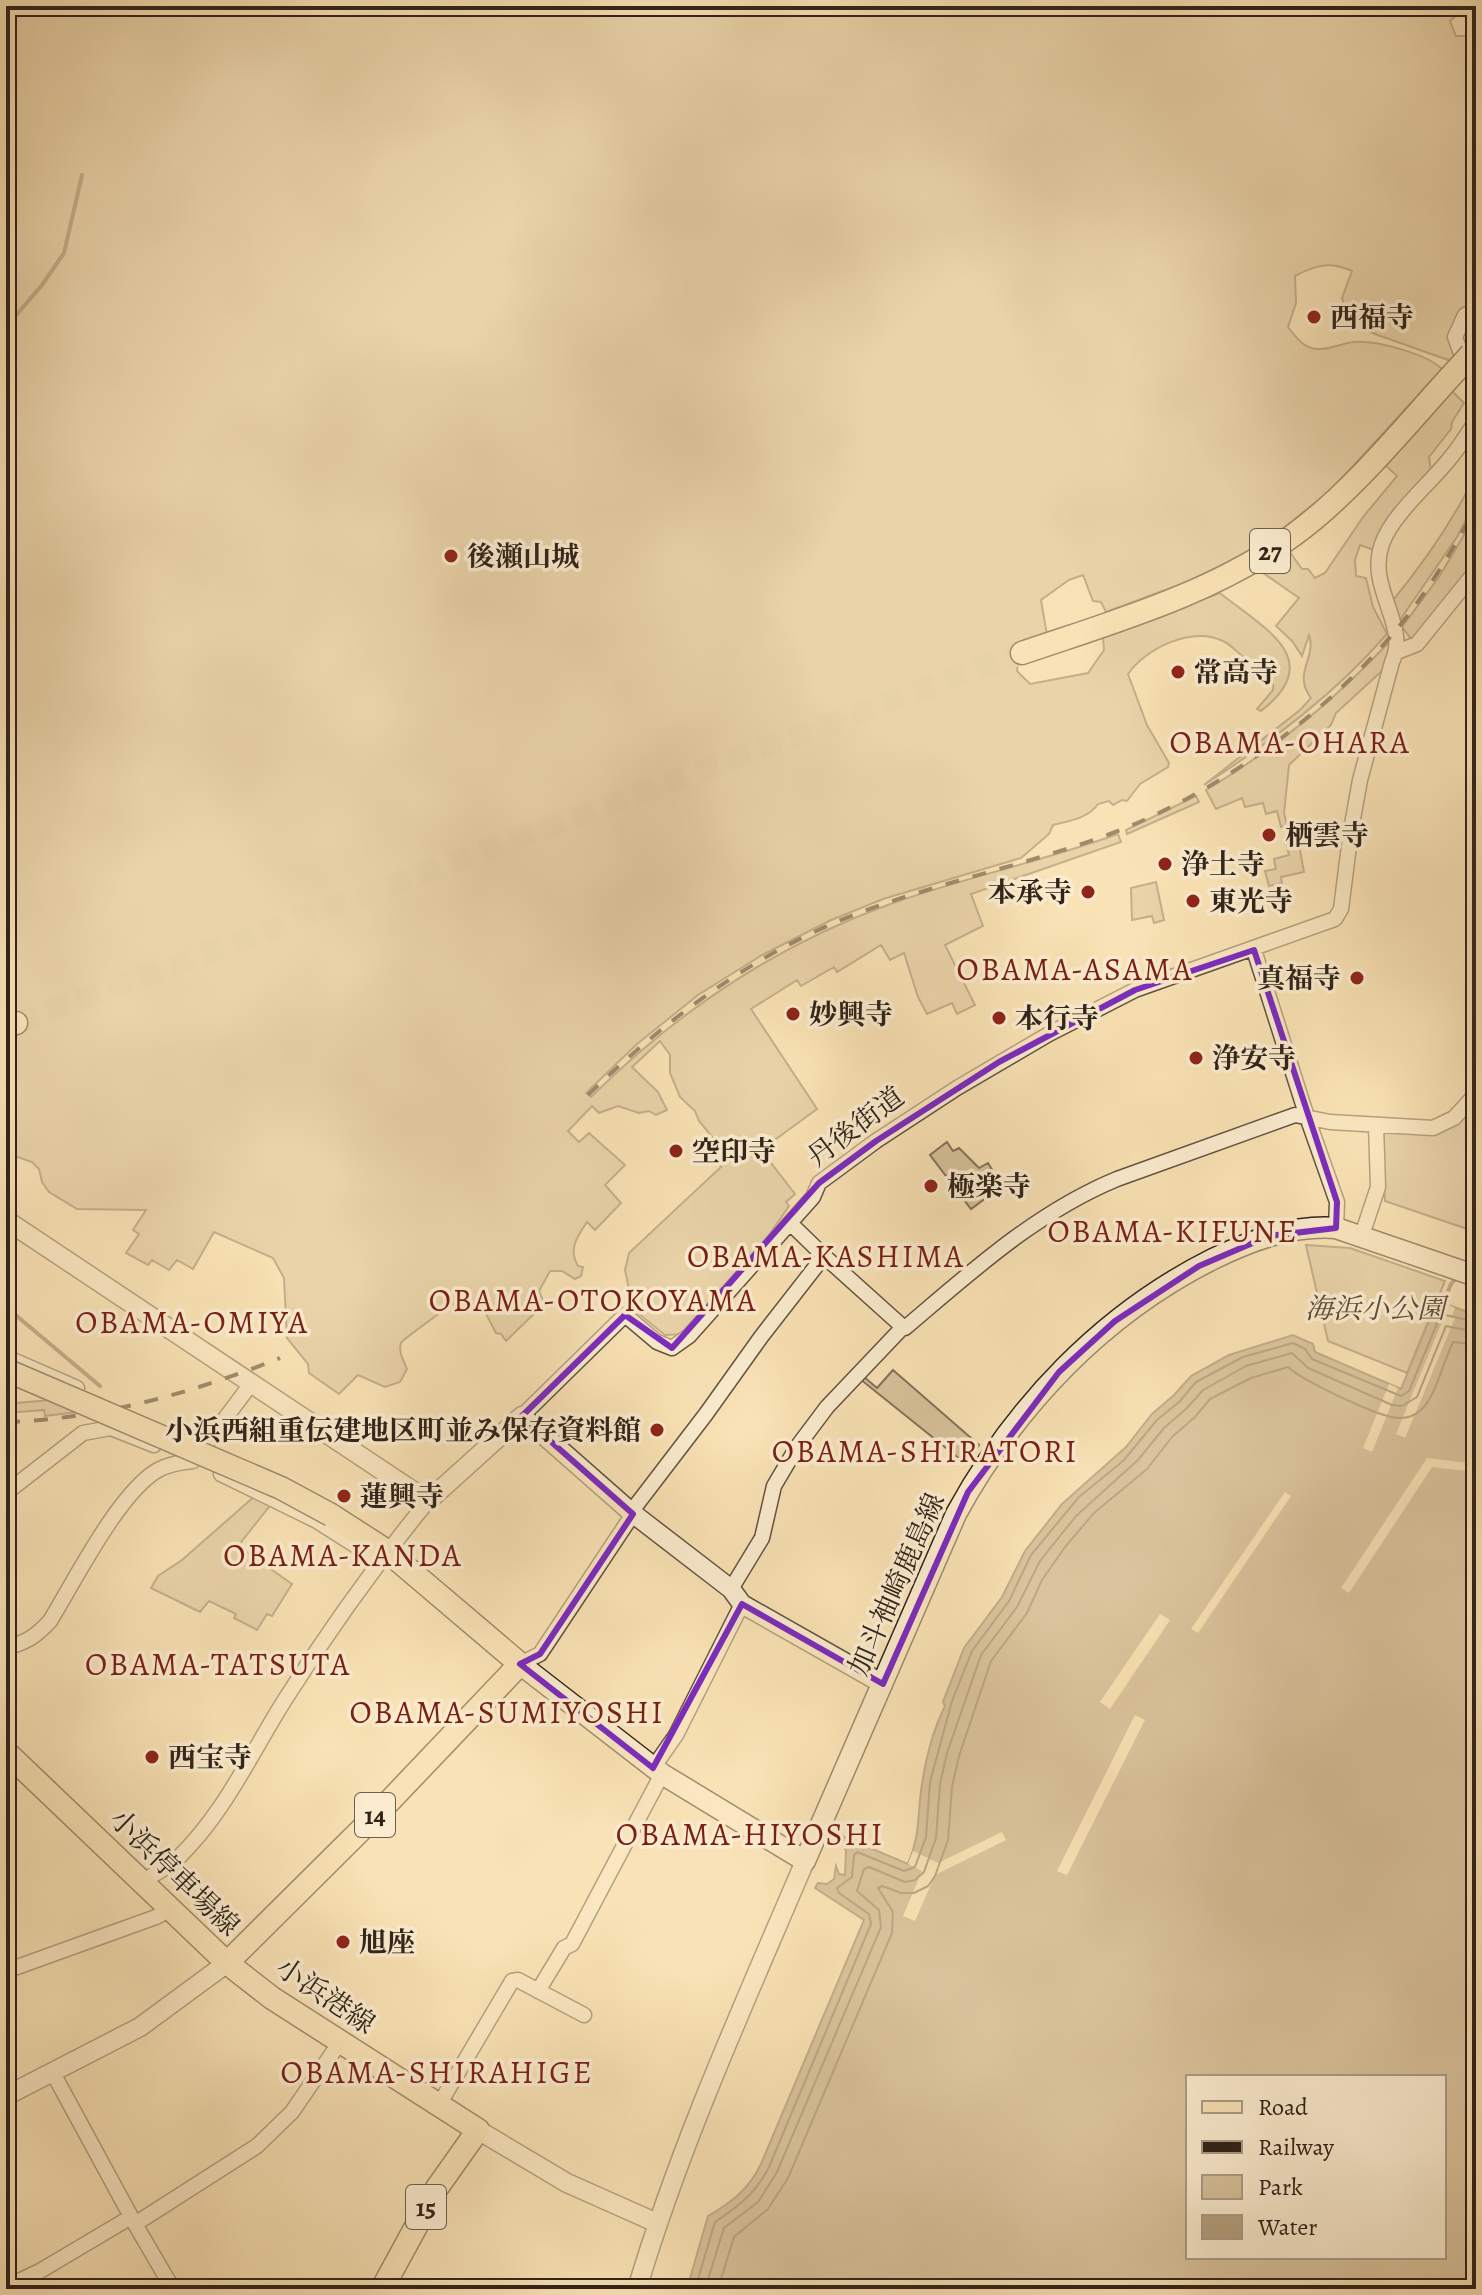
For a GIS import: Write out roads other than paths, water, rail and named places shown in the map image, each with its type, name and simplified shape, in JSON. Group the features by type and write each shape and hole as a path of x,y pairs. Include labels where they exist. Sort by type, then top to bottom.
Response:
{"main road":[{"name":"27","path":"1022,653 1198,589 1281,544 1339,496 1471,358"},
{"name":"加斗袖崎鹿島線","path":"805,1861 968,1492 997,1448 1059,1372 1115,1321 1199,1266 1278,1233 1305,1228 1336,1228 1362,1235 1467,1273"},
{"path":"6,1370 281,1488 331,1515 658,1771 805,1861"},
{"name":"小浜停車場線","path":"6,1752 227,1963 371,1820 520,1664"},
{"name":"小浜港線","path":"227,1963 272,1998 478,2130"},
{"name":"15","path":"382,2289 437,2188 478,2130"}],"street":[{"path":"1471,358 1460,351 1455,337 1465,315 1476,310"},
{"path":"1473,580 1417,644 1397,652 1397,634 1380,583 1378,564 1381,544 1391,526 1452,456 1476,421"},
{"name":"丹後街道","path":"522,1416 625,1315 657,1342 672,1348 689,1336 813,1197 819,1183 876,1141 999,1062 1135,990 1335,919 1341,909 1360,780 1397,652"},
{"path":"1254,950 1337,1202 1336,1228"},
{"path":"905,1328 992,1254 1039,1220 1089,1191 1295,1115 1330,1122 1433,1128 1454,1118 1476,1094"},
{"path":"1362,1235 1378,1187 1376,1125"},
{"path":"6,1220 428,1501"},
{"path":"538,1991 564,1948 572,1944 676,1735 762,1538 774,1486 797,1447 827,1407 903,1327 790,1223"},
{"path":"520,1664 540,1654 632,1513 824,1256"},
{"path":"6,1357 77,1388 40,1395 6,1380"},
{"path":"6,1657 12,1646 39,1634 50,1621 123,1505 155,1472 175,1463 193,1461 251,1384"},
{"path":"141,1882 175,1861 209,1823 286,1699 384,1556 428,1501 522,1416 632,1513 737,1597 883,1684"},
{"path":"6,1497 11,1489 83,1433 111,1428 291,1506 384,1556"},
{"path":"637,2289 657,2223 710,2084 805,1861"},
{"path":"6,1971 169,1910"},
{"path":"6,2096 140,2027 227,1963"},
{"path":"440,2103 512,1981 518,1980 584,2015"},
{"path":"6,2287 133,2220 257,2146 292,2112 340,2042"},
{"path":"53,2073 173,2289"},
{"path":"478,2130 567,2183 657,2223"}],"water":[{"path":"1437,1301 1476,1315 1476,2289 687,2289 708,2216 739,2194 761,2164 864,1920 815,1888 818,1883 827,1884 834,1879 836,1866 839,1874 845,1875 846,1851 842,1836 908,1864 917,1833 928,1754 945,1706 943,1702 964,1648 1002,1597 1025,1551 1062,1504 1126,1447 1152,1414 1191,1376 1229,1355 1293,1335 1313,1344 1315,1352 1401,1389"}],"waterway":[{"path":"6,327 42,285 64,253 82,175"},
{"path":"1467,1266 1476,1256"},
{"path":"1443,1303 1458,1276"},
{"path":"6,1307 100,1386"}],"tunnel":[{"path":"16,1023 1022,653"}],"railway":[{"path":"588,1095 673,1020 734,977 800,939 902,898 1110,834 1190,797 1230,773 1305,719 1372,657 1422,596 1476,507"},
{"path":"6,1422 77,1416 146,1402 280,1358"}],"place":[{"name":"西福寺","path":"1314,317"},
{"name":"後瀬山城","path":"451,556"},
{"name":"常高寺","path":"1178,672"},
{"name":"栖雲寺","path":"1269,835"},
{"name":"浄土寺","path":"1165,864"},
{"name":"本承寺","path":"1088,892"},
{"name":"東光寺","path":"1193,901"},
{"name":"真福寺","path":"1357,978"},
{"name":"妙興寺","path":"793,1014"},
{"name":"本行寺","path":"999,1018"},
{"name":"浄安寺","path":"1196,1058"},
{"name":"空印寺","path":"676,1151"},
{"name":"極楽寺","path":"931,1186"},
{"name":"小浜西組重伝建地区町並み保存資料館","path":"657,1430"},
{"name":"蓮興寺","path":"344,1496"},
{"name":"西宝寺","path":"152,1757"},
{"name":"旭座","path":"343,1942"}],"district":[{"name":"OBAMA-OHARA","path":"1290,742"},
{"name":"OBAMA-ASAMA","path":"1075,969"},
{"name":"OBAMA-KIFUNE","path":"1173,1231"},
{"name":"OBAMA-KASHIMA","path":"826,1256"},
{"name":"OBAMA-OTOKOYAMA","path":"593,1300"},
{"name":"OBAMA-OMIYA","path":"192,1322"},
{"name":"OBAMA-SHIRATORI","path":"925,1451"},
{"name":"OBAMA-KANDA","path":"343,1555"},
{"name":"OBAMA-TATSUTA","path":"218,1664"},
{"name":"OBAMA-SUMIYOSHI","path":"507,1712"},
{"name":"OBAMA-HIYOSHI","path":"750,1834"},
{"name":"OBAMA-SHIRAHIGE","path":"437,2072"}],"park label":[{"name":"海浜小公園","path":"1375,1308"}]}
